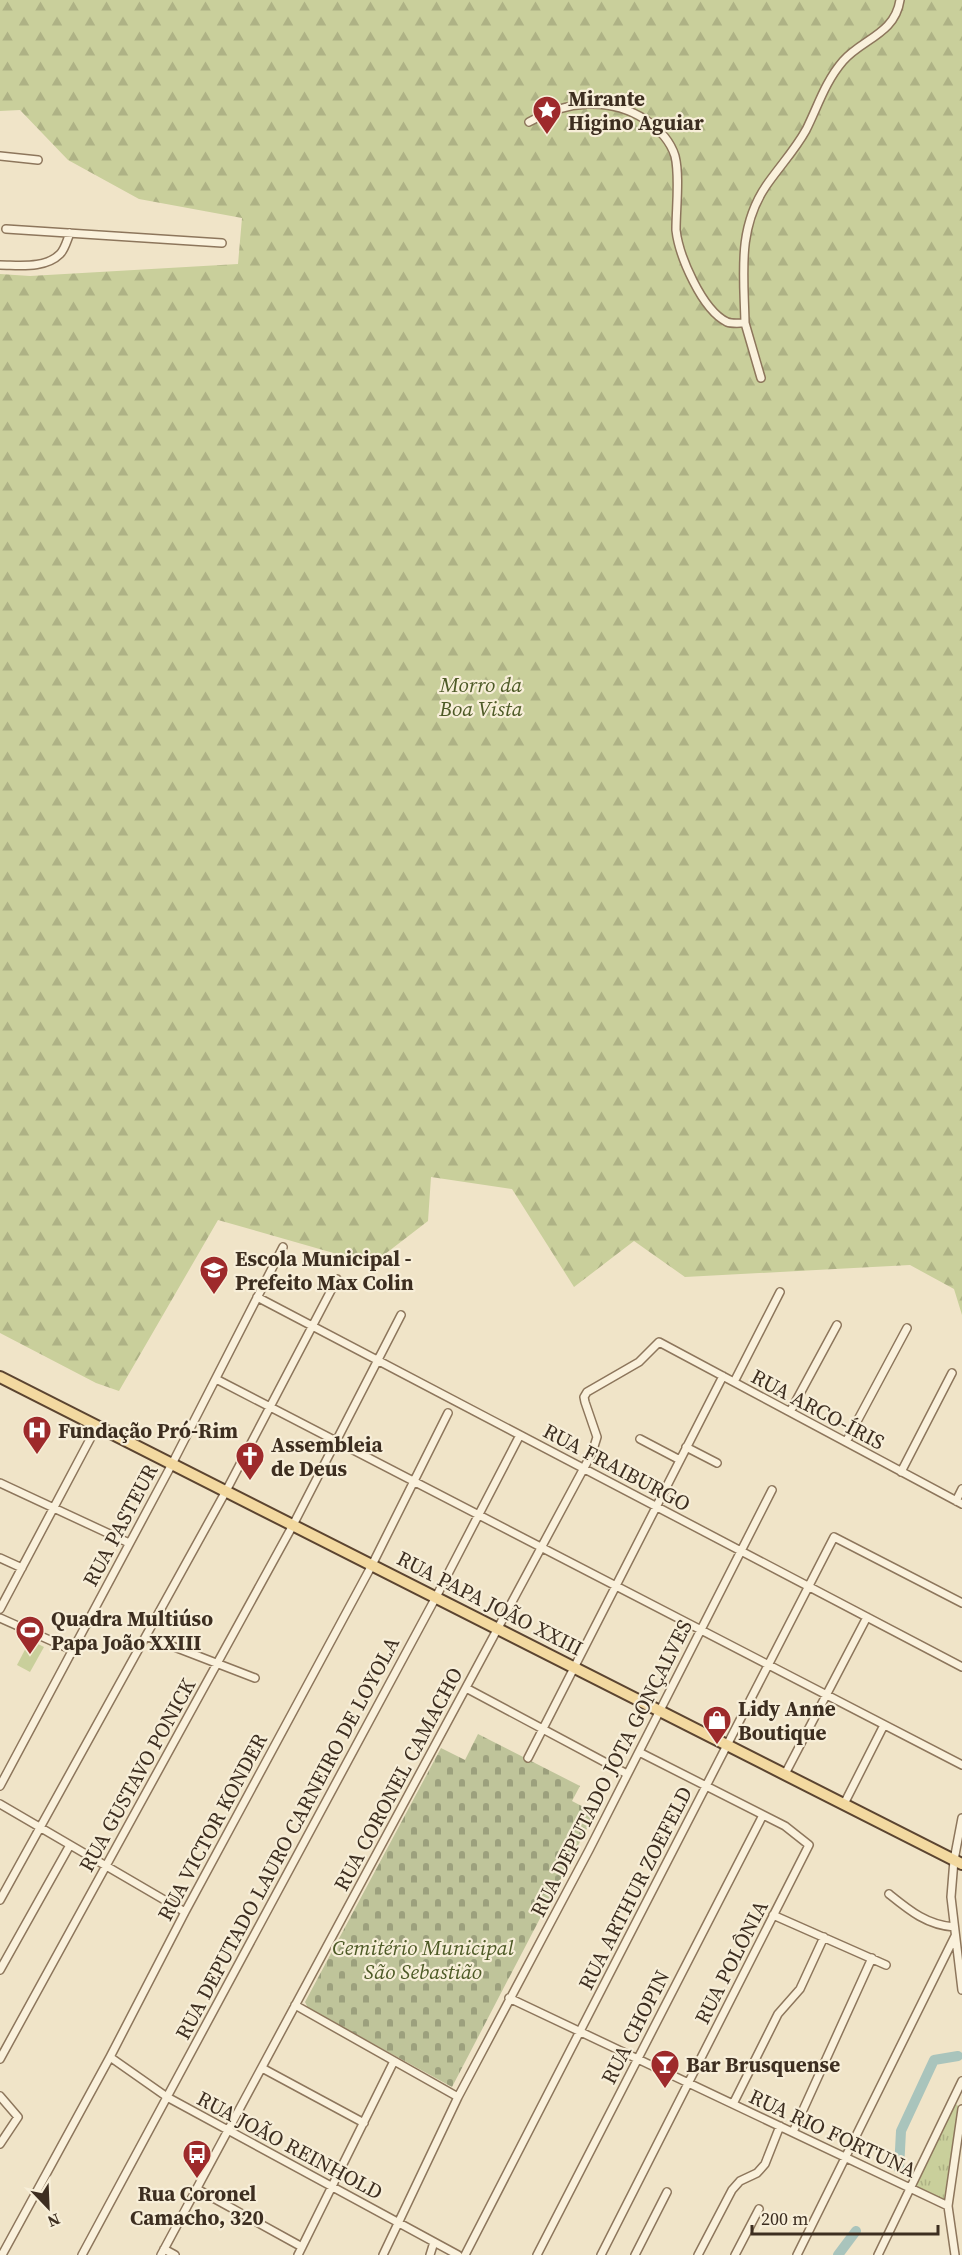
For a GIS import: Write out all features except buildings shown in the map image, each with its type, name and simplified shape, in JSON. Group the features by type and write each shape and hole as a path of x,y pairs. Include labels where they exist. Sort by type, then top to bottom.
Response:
{"main road":[{"name":"RUA PAPA JOÃO XXIII","path":"0,1377 958,1862"}],"street":[{"path":"760,378 745,323 744,241 751,213 765,187 807,128 822,93 836,69 846,57 889,26 900,0"},
{"path":"529,122 548,111 601,104 621,107 635,113 659,130 675,156 678,240 688,269 700,294 719,316 726,321 745,323"},
{"path":"0,156 38,160"},
{"path":"6,229 222,243"},
{"path":"0,265 25,266 47,262 60,254 70,233"},
{"name":"RUA PASTEUR","path":"0,1786 172,1464 284,1246"},
{"path":"0,1900 2,1892 226,1491 337,1279"},
{"path":"734,1382 780,1293"},
{"name":"RUA FRAIBURGO","path":"258,1297 962,1667"},
{"name":"RUA GUSTAVO PONICK","path":"0,2059 293,1525 401,1315"},
{"path":"790,1412 837,1325"},
{"path":"846,1442 907,1328"},
{"name":"RUA ARCO-ÍRIS","path":"658,1342 959,1503"},
{"name":"RUA CORONEL CAMACHO","path":"163,2252 596,1445 597,1437 585,1402 587,1392 639,1362 658,1342"},
{"path":"901,1472 952,1373"},
{"path":"528,1758 723,1376"},
{"path":"216,1379 962,1765"},
{"name":"RUA VICTOR KONDER","path":"2,2255 372,1565 448,1413"},
{"path":"0,1609 97,1426"},
{"name":"RUA DEPUTADO LAURO CARNEIRO DE LOYOLA","path":"82,2255 436,1597 520,1435"},
{"path":"640,1439 680,1460"},
{"path":"686,1447 717,1463"},
{"path":"0,1483 129,1543"},
{"path":"959,1503 962,1489"},
{"name":"RUA DEPUTADO JOTA GONÇALVES","path":"383,2255 458,2097 639,1752 772,1490"},
{"name":"RUA ARTHUR ZOEFELD","path":"465,2255 834,1537 962,1603"},
{"path":"0,1558 22,1568"},
{"path":"785,1774 867,1617"},
{"path":"0,1618 72,1650"},
{"path":"146,1636 255,1678"},
{"path":"466,1688 627,1774"},
{"path":"844,1804 884,1725"},
{"path":"639,1752 763,1815"},
{"path":"0,1804 185,1912"},
{"name":"RUA POLÔNIA","path":"601,2255 809,1845 793,1831 763,1815"},
{"name":"RUA CHOPIN","path":"537,2255 763,1815"},
{"path":"962,1818 958,1862 951,1898 962,1990"},
{"path":"0,1970 70,1845"},
{"path":"889,1894 921,1919 954,1927"},
{"path":"773,1915 886,1965"},
{"path":"797,2255 955,1936"},
{"path":"733,2104 778,2014 800,1989 824,1937"},
{"path":"793,2132 872,1958"},
{"name":"RUA RIO FORTUNA","path":"509,1998 948,2206"},
{"path":"295,2005 458,2097"},
{"name":"RUA JOÃO REINHOLD","path":"110,2057 167,2097 458,2255"},
{"path":"298,2255 394,2061"},
{"path":"262,2068 364,2123"},
{"path":"878,2255 962,2081"},
{"path":"0,2096 18,2117 0,2144"},
{"path":"955,2255 948,2206 962,2109"},
{"path":"698,2255 732,2190 740,2181 758,2173 765,2164 780,2126"},
{"path":"197,2189 302,2247"},
{"path":"635,2255 667,2192"},
{"path":"735,2255 759,2209"},
{"path":"430,2255 434,2242"},
{"path":"163,2252 175,2255"}],"green space":[{"name":"Morro da Boa Vista","path":"0,0 962,0 962,1315 954,1289 910,1265 685,1277 634,1241 574,1287 512,1189 431,1177 428,1221 372,1264 218,1220 119,1391 96,1383 0,1333 0,274 30,276 238,264 242,218 139,199 68,160 20,110 0,111"},
{"name":"Quadra Multiúso Papa João XXIII","path":"30,1640 44,1647 30,1672 17,1665"},
{"name":"Cemitério Municipal São Sebastião","path":"478,1734 580,1786 572,1801 595,1813 452,2087 308,2008 305,2002 441,1748 465,1760"},
{"path":"955,2103 959,2107 944,2200 917,2189 915,2185"}],"waterway":[{"path":"899,2169 901,2131 934,2060 958,2056"},
{"path":"838,2255 856,2231"}],"place":[{"name":"Mirante Higino Aguiar","path":"547,136"},
{"name":"Escola Municipal - Prefeito Max Colin","path":"214,1296"},
{"name":"Fundação Pró-Rim","path":"37,1456"},
{"name":"Assembleia de Deus","path":"250,1482"},
{"name":"Quadra Multiúso Papa João XXIII","path":"30,1656"},
{"name":"Lidy Anne Boutique","path":"717,1746"},
{"name":"Bar Brusquense","path":"665,2090"},
{"name":"Rua Coronel Camacho, 320","path":"197,2180"}]}
